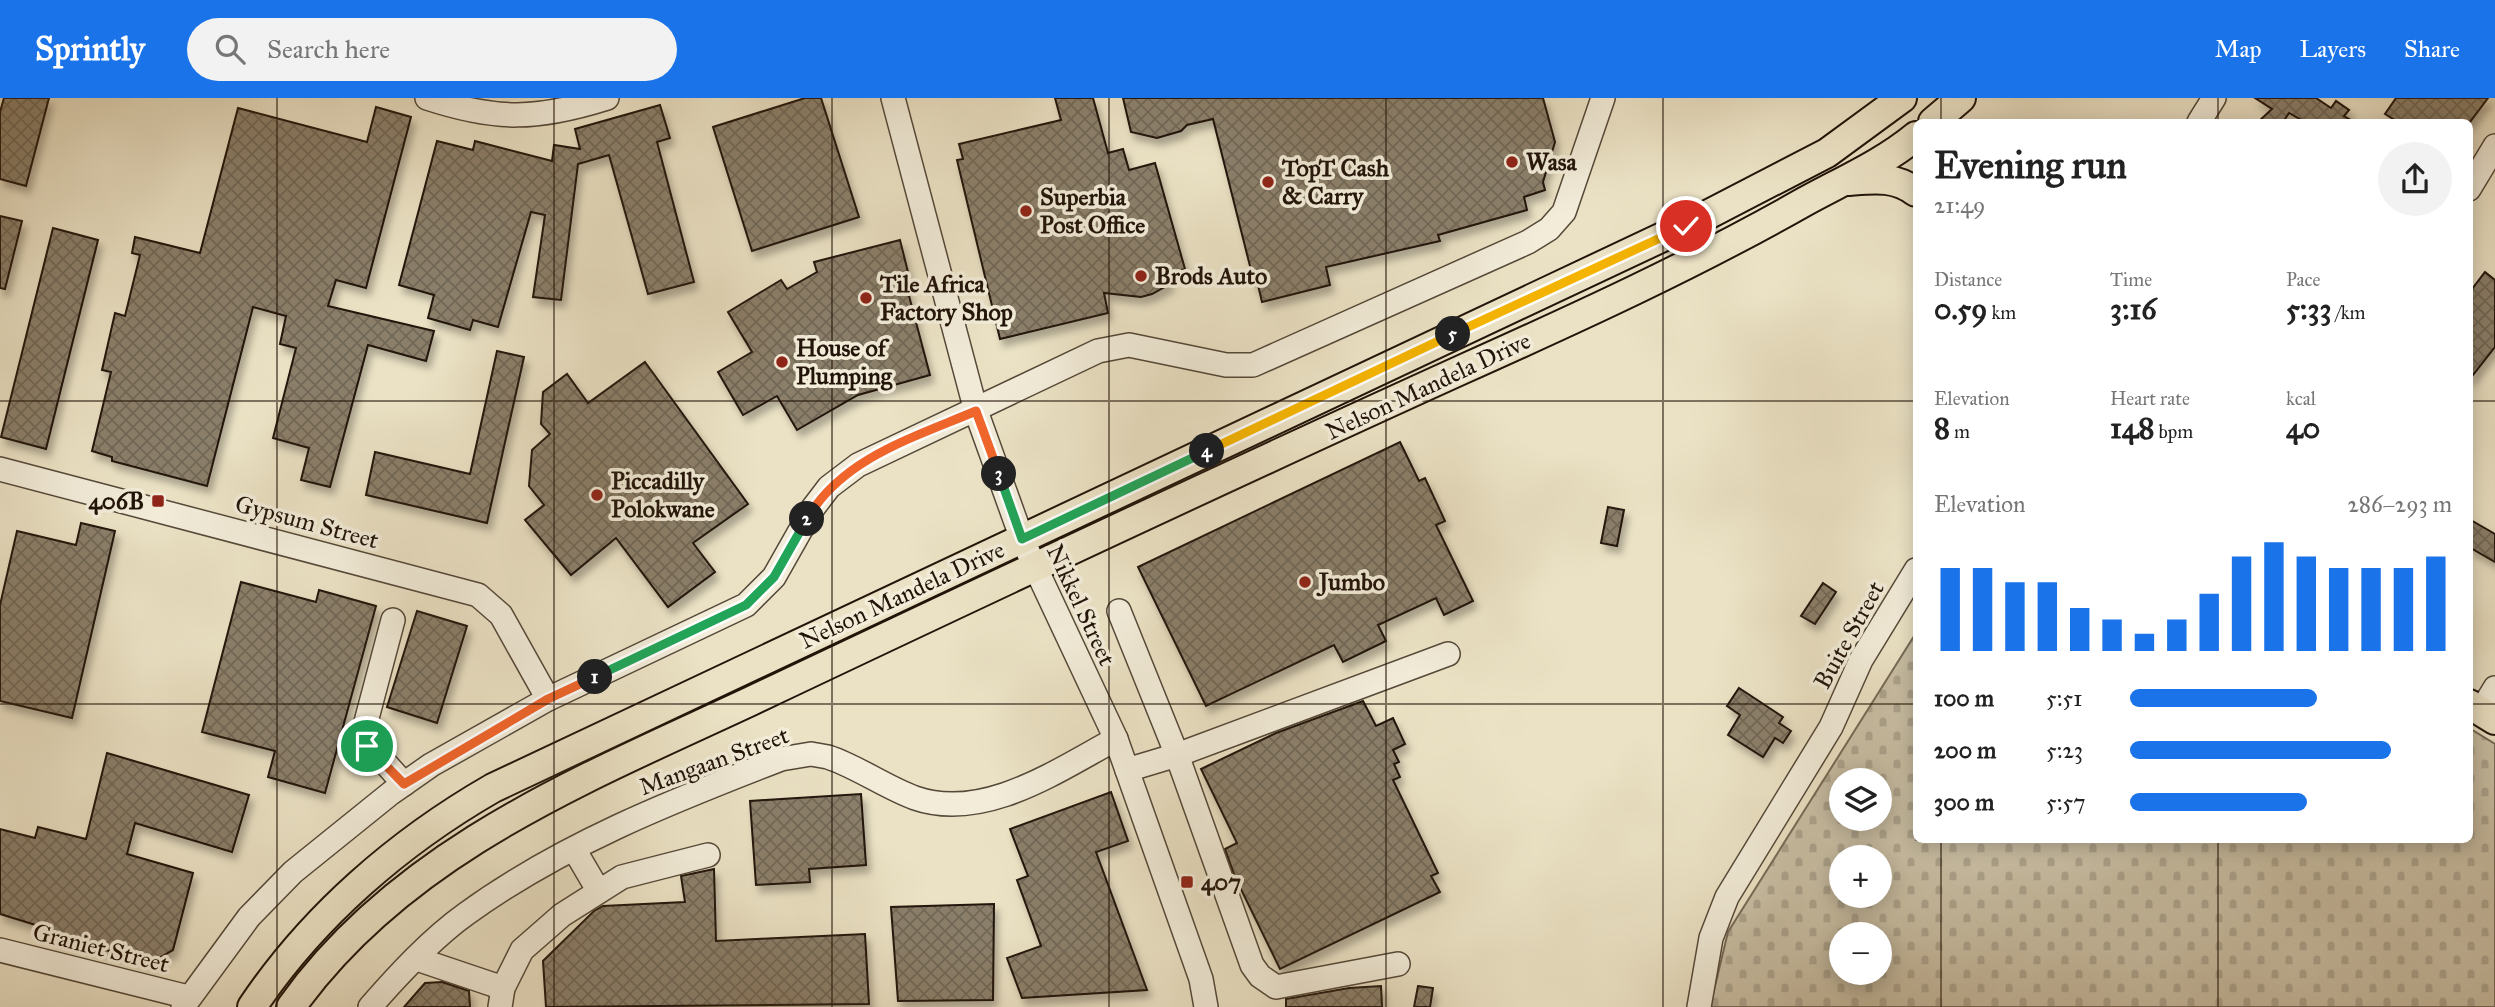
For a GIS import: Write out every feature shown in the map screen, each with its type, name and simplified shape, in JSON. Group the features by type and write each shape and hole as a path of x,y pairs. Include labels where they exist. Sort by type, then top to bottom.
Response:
{"main road":[{"name":"Nelson Mandela Drive","path":"252,1007 269,982 326,915 401,850 456,809 548,759 1022,539 1759,189 1827,153 1902,98"},
{"name":"Nelson Mandela Drive","path":"291,1007 367,921 450,856 519,813 581,781 1035,568 1566,323 1847,181 1913,138"},
{"path":"1847,181 1886,179 1913,190"}],"street":[{"path":"427,98 495,115 545,115 607,98"},
{"name":"Nikkel Street","path":"892,98 976,411 1022,539 1116,739 1201,979 1206,1007"},
{"path":"186,1002 249,917 293,872 404,784 548,699 746,605 774,577 813,508 842,475 901,443 976,411 1098,351 1129,345 1226,365 1253,365 1528,242 1549,229 1564,212 1603,98"},
{"path":"2201,119 2214,98"},
{"path":"2473,182 2495,146"},
{"name":"Gypsum Street","path":"0,469 478,595 501,614 548,699"},
{"name":"Buite Street","path":"1699,1007 1712,938 1727,897 1831,727 1861,660 1913,575"},
{"path":"1119,611 1177,755 1252,965 1276,987 1398,964"},
{"path":"393,620 362,737 404,784"},
{"path":"1127,770 1177,755 1448,654"},
{"name":"Mangaan Street","path":"370,1007 465,915 596,835 684,797 797,755 828,757 845,763 919,799 964,805 990,799 1038,780 1116,739"},
{"path":"574,849 598,890"},
{"path":"417,959 502,998 522,950 562,915 598,890 622,877 708,855"},
{"name":"Graniet Street","path":"0,950 186,1002"}],"green space":[{"path":"1913,638 1913,843 2473,843 2473,730 2495,744 2495,1007 1710,1007 1728,932 1829,771 1829,831 1892,831 1892,768 1831,768"}],"building":[{"path":"4,98 49,98 26,186 0,179 0,112"},
{"path":"805,98 821,98 859,217 752,251 713,127"},
{"name":"Superbia Post Office","path":"1055,98 1093,98 1108,153 1123,149 1129,170 1155,163 1185,269 1167,274 1170,284 1152,294 1141,297 1104,293 1108,313 1000,339 957,160 963,159 959,144 1061,120"},
{"path":"1123,98 1543,98 1555,142 1543,182 1545,190 1524,197 1527,210 1438,235 1440,241 1326,267 1330,285 1262,302 1258,285 1255,286 1213,119 1187,125 1181,131 1157,138 1131,132"},
{"path":"2255,98 2316,98 2331,108 2336,101 2349,110 2344,116 2349,119 2300,119 2289,113 2285,119 2261,119 2272,109"},
{"path":"2396,98 2488,98 2472,119 2393,119 2385,114"},
{"path":"660,105 670,138 657,142 694,282 648,294 609,155 578,164 561,300 533,297 545,215 531,212 498,327 473,320 470,330 428,318 434,295 399,285 437,141 473,150 475,141 552,161 554,145 580,149 575,129"},
{"path":"376,107 411,117 366,288 336,280 328,306 434,331 426,361 368,345 330,487 301,480 309,448 273,438 296,348 280,344 286,316 253,307 207,486 112,461 112,457 92,451 111,372 102,370 115,313 125,316 140,255 132,253 135,237 200,253 238,108 367,142"},
{"path":"0,216 22,221 5,289 0,288"},
{"path":"53,228 98,240 46,449 1,437"},
{"path":"900,240 909,276 904,277 930,375 858,395 797,430 777,396 743,415 718,372 752,352 728,312 781,280 787,289 817,272 814,262"},
{"path":"2485,272 2495,280 2495,347 2473,375 2473,288"},
{"path":"497,351 524,357 487,523 366,495 375,452 470,474"},
{"name":"Piccadilly Polokwane","path":"645,362 748,504 693,543 715,572 668,607 616,538 571,575 525,520 544,505 529,486 532,450 550,434 541,424 543,392 567,374 588,403"},
{"name":"Jumbo","path":"1400,442 1419,481 1425,478 1445,521 1436,525 1473,601 1444,615 1436,598 1378,625 1386,641 1343,662 1334,645 1206,706 1138,567"},
{"path":"1608,507 1624,510 1617,546 1601,543"},
{"path":"2473,521 2495,534 2495,562 2473,549"},
{"path":"81,523 115,531 72,718 0,701 0,605 17,531 76,545"},
{"path":"241,582 316,602 319,590 376,606 325,793 268,777 275,751 202,732"},
{"path":"1823,583 1836,592 1815,624 1801,616"},
{"path":"417,611 467,626 437,723 387,707"},
{"path":"1739,688 1783,717 1779,723 1791,731 1783,743 1775,738 1763,757 1728,735 1740,715 1727,706"},
{"path":"1363,701 1376,726 1393,718 1405,744 1393,750 1399,762 1394,764 1400,777 1393,780 1438,873 1431,876 1440,892 1280,969 1235,877 1225,849 1237,843 1201,769 1276,733"},
{"path":"107,753 249,795 232,852 135,823 127,854 193,873 173,950 152,962 54,937 55,931 0,914 0,829 35,838 38,827 86,839"},
{"path":"1111,792 1128,841 1096,852 1147,990 1022,998 1007,958 1041,946 1017,880 1028,876 1010,829"},
{"path":"861,794 866,865 809,869 810,882 756,885 750,801"},
{"path":"714,869 716,941 865,934 869,1004 546,1007 543,961 594,911 603,906 685,902 681,876"},
{"path":"994,904 993,1000 898,1001 891,907"},
{"path":"442,982 469,991 470,1007 404,1007 425,983"},
{"path":"1381,986 1382,1007 1286,1007 1286,999 1349,988"},
{"path":"1418,986 1433,988 1430,1007 1414,1007"}],"place":[{"name":"Wasa","path":"1512,162"},
{"name":"TopT Cash & Carry","path":"1268,182"},
{"name":"Superbia Post Office","path":"1026,211"},
{"name":"Brods Auto","path":"1141,276"},
{"name":"Tile Africa Factory Shop","path":"866,298"},
{"name":"House of Plumping","path":"782,362"},
{"name":"Piccadilly Polokwane","path":"597,495"},
{"name":"406B","path":"158,501"},
{"name":"Jumbo","path":"1305,582"},
{"name":"407","path":"1187,882"}],"route":[{"path":"367,746 404,784 431,765 548,699 746,605 774,577 813,508 842,475 901,443 976,411 1022,539 1540,292 1686,226"}]}
